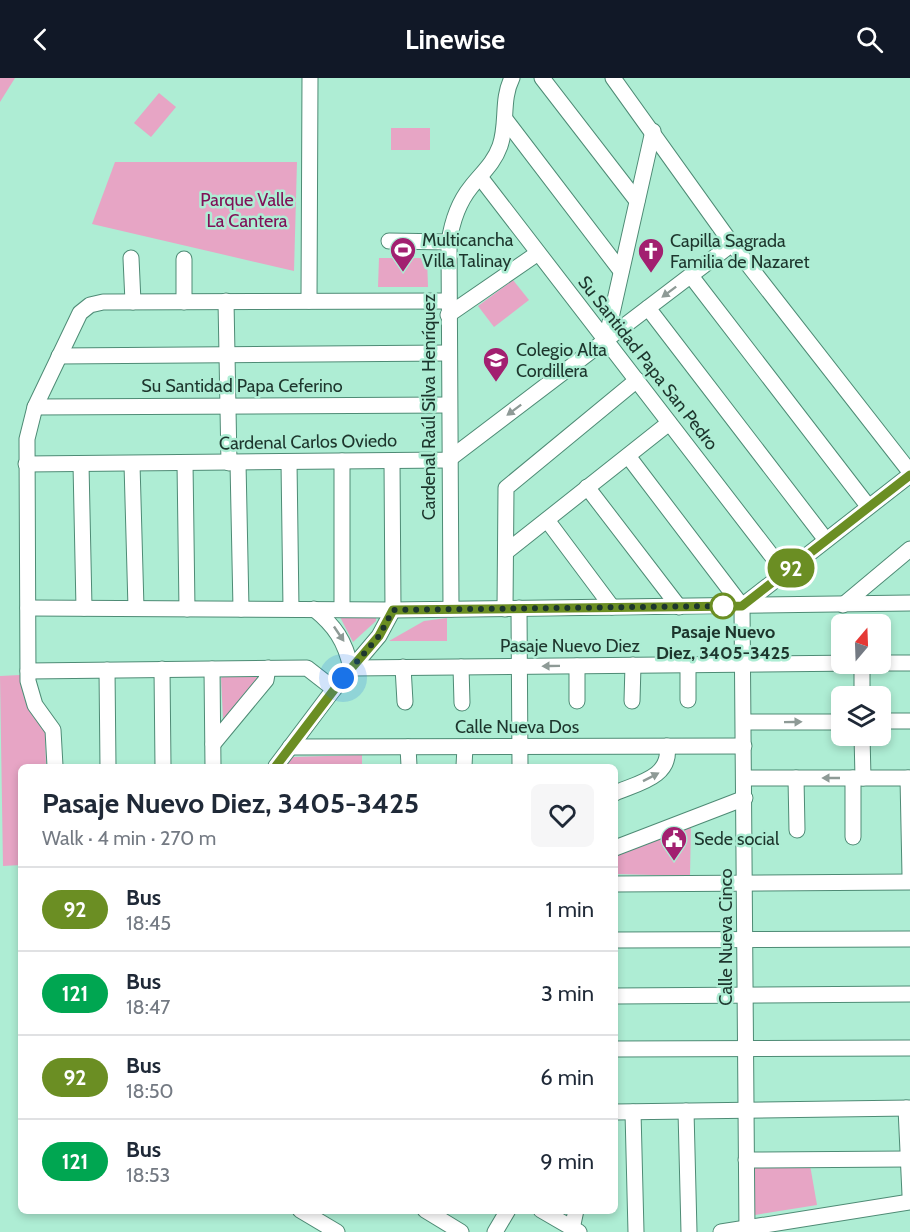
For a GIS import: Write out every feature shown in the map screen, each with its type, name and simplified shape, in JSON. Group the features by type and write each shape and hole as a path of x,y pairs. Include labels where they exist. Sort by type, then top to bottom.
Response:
{"street":[{"path":"309,301 310,78"},
{"name":"Cardenal Raúl Silva Henríquez","path":"451,609 448,460 449,242 458,207 498,153 505,119 505,99 512,78"},
{"path":"542,78 637,201"},
{"path":"613,78 653,130 732,244 910,473 742,606"},
{"path":"505,119 621,271"},
{"path":"606,340 653,130"},
{"name":"Su Santidad Papa San Pedro","path":"480,177 785,573"},
{"path":"389,240 449,242"},
{"path":"448,460 732,244"},
{"path":"55,764 53,730 31,697 28,671 27,439 35,407 80,312 90,305 103,302 309,301 448,308 538,253"},
{"path":"131,258 133,302"},
{"path":"184,259 184,302"},
{"path":"690,276 868,506"},
{"path":"226,302 227,406 233,463 241,609"},
{"path":"648,308 826,540"},
{"path":"59,356 448,353"},
{"path":"520,764 519,666 506,552 506,488 637,381"},
{"name":"Su Santidad Papa Ceferino","path":"35,407 449,405"},
{"path":"506,552 669,423"},
{"path":"628,456 742,606"},
{"name":"Cardenal Carlos Oviedo","path":"26,464 448,460"},
{"path":"342,461 342,609"},
{"path":"278,764 334,689 379,636 393,610 392,461"},
{"path":"289,462 291,609"},
{"path":"185,463 187,609"},
{"path":"81,464 84,608"},
{"path":"132,464 136,608"},
{"path":"587,487 679,607"},
{"path":"547,520 612,608"},
{"path":"843,604 910,549"},
{"path":"764,589 763,598 768,606"},
{"path":"28,608 393,610 910,603"},
{"name":"Calle Nueva Cinco","path":"742,606 747,1230"},
{"path":"314,609 329,621 340,635 347,648 351,668"},
{"name":"Pasaje Nuevo Diez","path":"351,668 831,663"},
{"path":"891,663 910,663"},
{"path":"632,701 633,665"},
{"path":"688,665 688,700"},
{"path":"577,666 577,701"},
{"path":"403,667 405,702"},
{"path":"461,667 462,703"},
{"path":"213,744 266,680 268,668"},
{"path":"28,671 307,668 334,689"},
{"path":"162,669 163,764"},
{"path":"212,669 213,764"},
{"path":"107,670 108,764"},
{"path":"891,721 910,721"},
{"path":"744,722 831,722"},
{"path":"618,792 660,773 667,760 667,746"},
{"name":"Calle Nueva Dos","path":"291,747 744,746"},
{"path":"853,837 861,746"},
{"path":"408,747 409,764"},
{"path":"464,764 465,747"},
{"path":"745,778 909,778 910,875"},
{"path":"795,778 797,830"},
{"path":"618,847 745,798"},
{"path":"618,884 910,882"},
{"path":"618,940 910,939"},
{"path":"618,996 910,994"},
{"path":"618,1049 910,1048"},
{"path":"618,1112 908,1108 910,1195"},
{"path":"686,1111 689,1232"},
{"path":"633,1112 636,1232"},
{"path":"747,1160 908,1159"},
{"path":"722,1232 747,1230 910,1202"},
{"path":"307,1214 337,1232"},
{"path":"431,1214 460,1232"},
{"path":"495,1232 506,1214"},
{"path":"548,1214 575,1230 576,1214"}],"green space":[{"path":"0,78 15,78 0,102"},
{"path":"159,93 176,107 151,137 134,123"},
{"path":"391,128 430,128 430,150 391,150"},
{"name":"Parque Valle La Cantera","path":"115,162 297,162 294,271 92,224"},
{"name":"Multicancha Villa Talinay","path":"379,258 427,258 428,287 378,287"},
{"path":"513,280 529,300 494,327 478,306"},
{"path":"340,617 376,617 376,621 353,642"},
{"path":"447,618 447,641 389,641 424,621"},
{"path":"257,673 257,678 229,719 223,719 221,678 226,674"},
{"path":"20,675 24,698 45,731 46,764 18,764 18,865 3,866 0,676"},
{"path":"362,755 362,764 286,764 291,757"},
{"path":"691,824 690,876 618,874 618,853"},
{"path":"810,1165 817,1205 755,1215 755,1167"}],"bus line":[{"name":"92","path":"278,764 343,678 379,636 393,610 742,606 910,475"}],"place":[{"name":"Multicancha Villa Talinay","path":"403,273"},
{"name":"Capilla Sagrada Familia de Nazaret","path":"651,274"},
{"name":"Colegio Alta Cordillera","path":"496,383"},
{"name":"Pasaje Nuevo Diez, 3405-3425","path":"723,606"},
{"name":"Sede social","path":"674,862"}],"route":[{"path":"343,678 379,636 393,610 723,606"}]}
